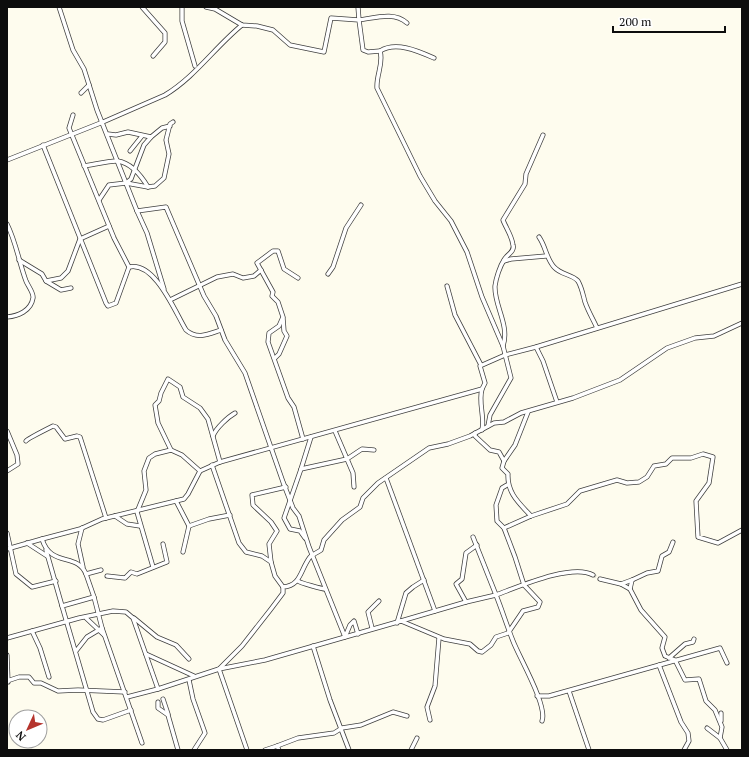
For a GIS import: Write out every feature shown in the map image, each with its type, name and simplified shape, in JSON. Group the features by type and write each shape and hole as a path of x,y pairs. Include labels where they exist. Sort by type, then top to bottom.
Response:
{"street":[{"path":"59,7 73,50 84,69 126,183 147,233 165,291 189,333 199,336 221,330"},
{"path":"142,7 165,33 164,42 153,56"},
{"path":"182,7 182,21 195,66"},
{"path":"206,7 215,9 242,25 264,27 279,34 283,40 290,45 324,52 331,18 359,20 390,16 402,18 407,22"},
{"path":"358,7 363,50 368,52 402,47 434,58"},
{"path":"7,160 103,122 173,89 200,66 228,36 242,25"},
{"path":"380,51 382,58 376,79 377,88 420,176 435,201 451,221 467,252 482,297 503,346 512,378 490,415 488,426"},
{"path":"82,93 89,85"},
{"path":"43,145 108,306 116,303 129,267 109,226 72,134 70,128 72,114"},
{"path":"99,200 109,185 126,183 148,187 155,186 164,178 169,154 166,140 170,126 173,122"},
{"path":"126,183 131,180 144,145 162,128 170,126"},
{"path":"108,134 116,135 128,132 151,137"},
{"path":"503,346 506,336 495,286 504,261 512,252 513,245 503,218 525,184 526,174 543,135"},
{"path":"130,151 142,136"},
{"path":"84,166 118,161 127,164 148,187"},
{"path":"328,274 333,267 346,228 361,205"},
{"path":"138,211 166,207 204,296 216,316 221,330 245,374 293,508 299,516 325,589 345,637"},
{"path":"7,224 33,299 25,311 18,316 7,317"},
{"path":"19,260 42,274 53,278 61,278 68,271 80,239 109,226"},
{"path":"539,238 543,243 546,256 559,271 577,280 597,328"},
{"path":"275,358 279,354 287,336 284,331 283,317 278,302 272,296 273,292 257,263 273,251 278,251 284,269 298,278"},
{"path":"504,261 546,256"},
{"path":"129,267 139,266 145,269 165,291"},
{"path":"170,300 217,277 233,274 243,278 254,276 261,270"},
{"path":"42,274 46,281 61,290 71,288"},
{"path":"46,281 53,278"},
{"path":"481,365 505,355 536,347 742,284"},
{"path":"447,286 455,315 481,365 479,368 485,386 482,389 480,398 484,419 482,430"},
{"path":"283,317 279,326 268,335 269,346 275,358 288,398 294,407 303,438"},
{"path":"283,587 291,587 298,581 313,554 321,550 324,540 335,528 360,507 363,498 378,483 429,448 448,444 488,426 504,422 521,413 528,412 620,380 673,345 695,338 714,336 742,323"},
{"path":"536,347 543,361 557,402"},
{"path":"171,450 158,423 155,405 159,401 168,379 180,387 183,397 200,408 208,418 220,462"},
{"path":"9,548 82,528 106,518 136,512 184,499 200,471 220,462 482,389"},
{"path":"528,412 515,445 504,461 502,468 508,474 507,485 516,500 530,516"},
{"path":"213,437 215,431 225,424 226,418 235,413"},
{"path":"26,441 28,438 41,434 53,426 56,427 65,439 77,436 80,437 106,518"},
{"path":"334,430 353,473 354,487"},
{"path":"7,431 17,455 18,464 7,471"},
{"path":"475,433 475,436 490,450 499,452 504,461"},
{"path":"306,539 300,531 290,529 284,518 311,436"},
{"path":"301,469 346,459 362,449 374,450"},
{"path":"153,567 136,512 146,490 144,471 149,458 155,454 171,450 182,455 200,471"},
{"path":"504,528 530,516 567,504 580,491 617,480 627,483 639,482 647,477 654,466 666,464 672,458 691,458 703,454 713,456 708,483 696,501 698,537 718,543 742,530"},
{"path":"212,465 239,543 246,552 262,556 271,562"},
{"path":"386,478 435,611"},
{"path":"399,622 439,638 470,644 478,651 482,652 491,645 494,639 500,634 508,633 523,611 538,607 540,602 524,585 516,557 504,528 497,521 496,505 502,488 507,485"},
{"path":"219,670 242,646 283,593 283,587 275,576 271,562 270,544 277,532 271,522 253,505 252,495 286,487"},
{"path":"176,501 189,526 183,552"},
{"path":"189,526 209,519 230,515"},
{"path":"115,516 127,524 140,526"},
{"path":"82,528 78,544 84,567 102,628 142,743"},
{"path":"7,533 9,548 16,574 34,587 56,581"},
{"path":"473,537 514,642 527,668 542,707 542,721"},
{"path":"42,539 56,581 93,712 99,720 131,710"},
{"path":"621,584 647,573 658,571 662,556 669,552 673,542"},
{"path":"27,543 47,556"},
{"path":"107,576 125,578 131,572 137,574 168,562 163,544"},
{"path":"466,602 456,584 462,579 466,553 477,546"},
{"path":"46,550 56,557 78,563 84,567"},
{"path":"86,574 101,570"},
{"path":"127,697 189,680 194,676 265,660 358,634 372,628 496,595 536,580 572,572 586,572 592,575"},
{"path":"600,579 621,584 630,589 641,610 665,637 662,648 665,656 675,660 685,680 699,679 706,702 716,710 721,724"},
{"path":"399,622 406,594 412,587 424,580"},
{"path":"630,589 632,580"},
{"path":"298,581 303,585 311,584 320,589 325,589"},
{"path":"62,606 94,597"},
{"path":"372,628 368,612 379,601"},
{"path":"7,638 86,618 122,611 129,614 157,637 176,645 189,659"},
{"path":"86,618 104,634"},
{"path":"133,618 158,689"},
{"path":"345,637 350,625 354,621 358,634"},
{"path":"76,651 87,637 102,628"},
{"path":"32,631 40,648 49,677"},
{"path":"430,720 427,707 435,686 439,638"},
{"path":"669,658 685,644 693,642 694,639"},
{"path":"314,646 330,700 342,728 349,750"},
{"path":"537,696 549,696 720,648 727,663"},
{"path":"146,654 194,676"},
{"path":"7,655 7,681 19,677 29,678 34,683 41,683 58,691 86,690 125,692"},
{"path":"659,665 681,722 688,733 689,741 684,750"},
{"path":"219,670 247,750"},
{"path":"189,680 193,699 205,732 194,750"},
{"path":"568,690 589,750"},
{"path":"162,699 178,750"},
{"path":"158,702 158,708 168,715"},
{"path":"265,750 278,748 298,738 334,733 342,728 361,725 394,712 407,716"},
{"path":"720,738 722,713"},
{"path":"707,728 720,738 727,750"},
{"path":"411,750 417,738"}],"tunnel":[{"path":"593,575 600,579"}]}
